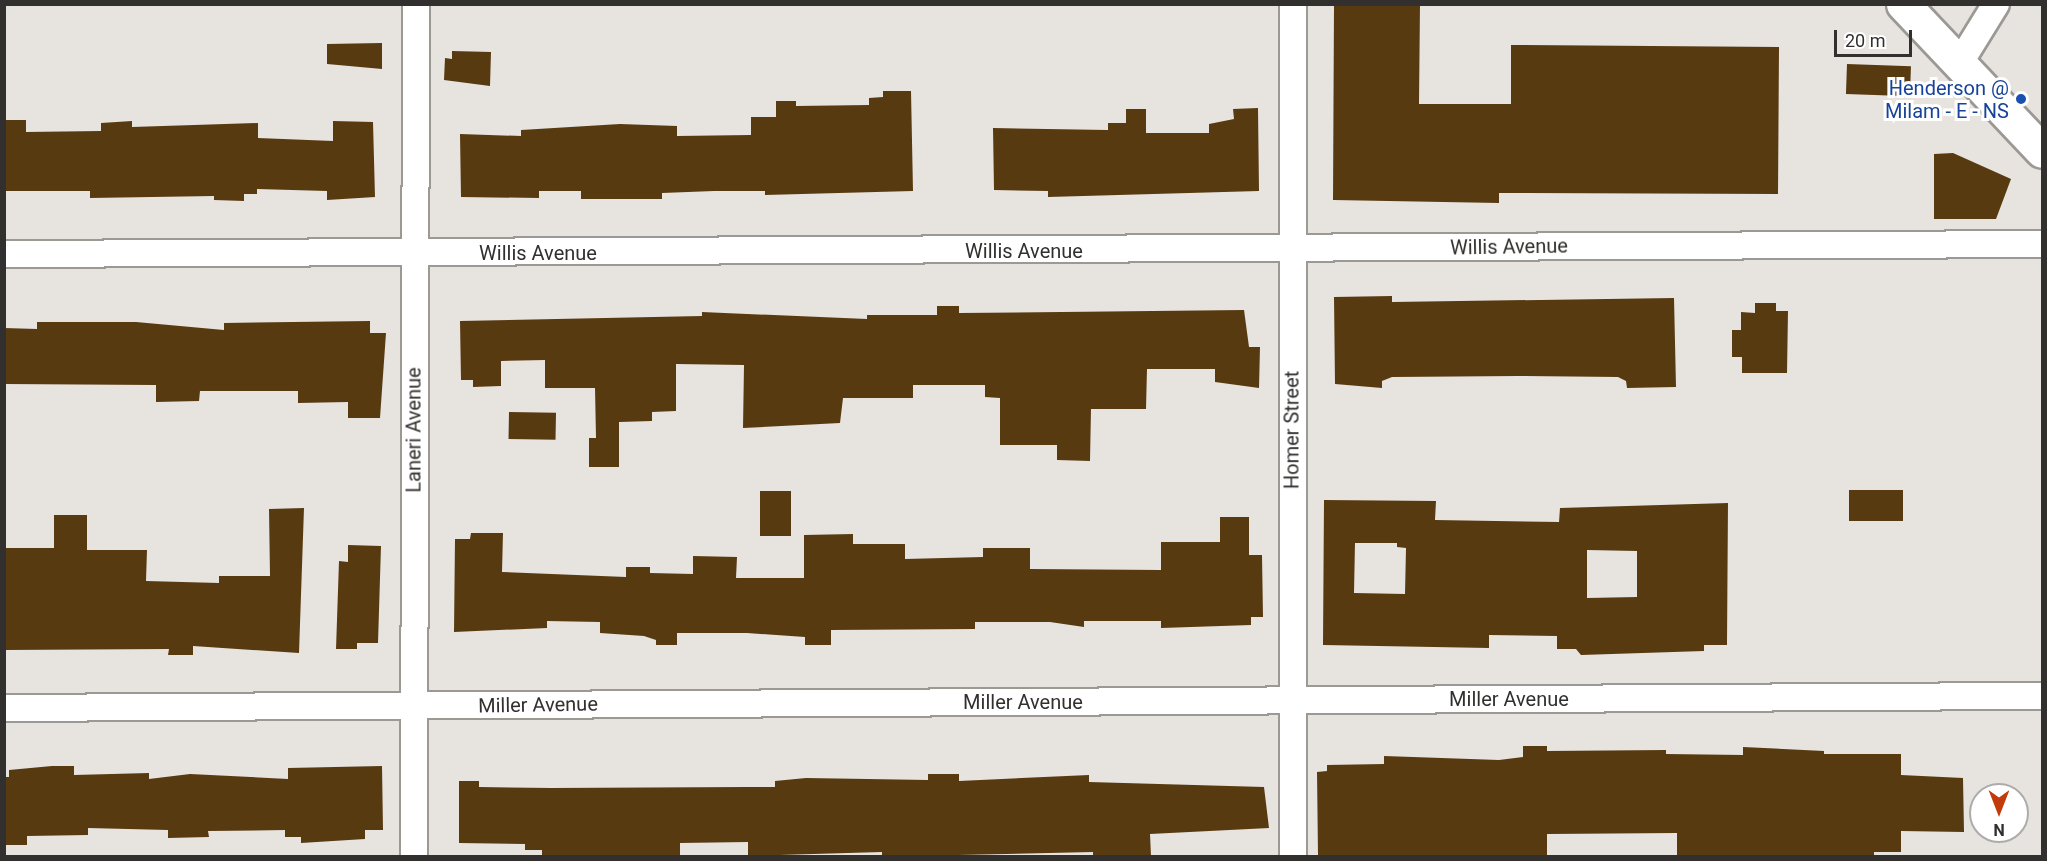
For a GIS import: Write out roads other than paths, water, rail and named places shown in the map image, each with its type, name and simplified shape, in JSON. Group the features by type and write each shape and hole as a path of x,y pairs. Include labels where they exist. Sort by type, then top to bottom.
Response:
{"street":[{"name":"Laneri Avenue","path":"414,856 416,4"},
{"name":"Homer Street","path":"1293,4 1293,856"},
{"path":"1903,4 2043,151"},
{"path":"1959,64 1996,4"},
{"name":"Willis Avenue","path":"4,254 414,254 2043,244"},
{"name":"Miller Avenue","path":"4,708 2043,696"}],"place":[{"name":"Henderson @ Milam - E - NS","path":"2021,99"}]}
